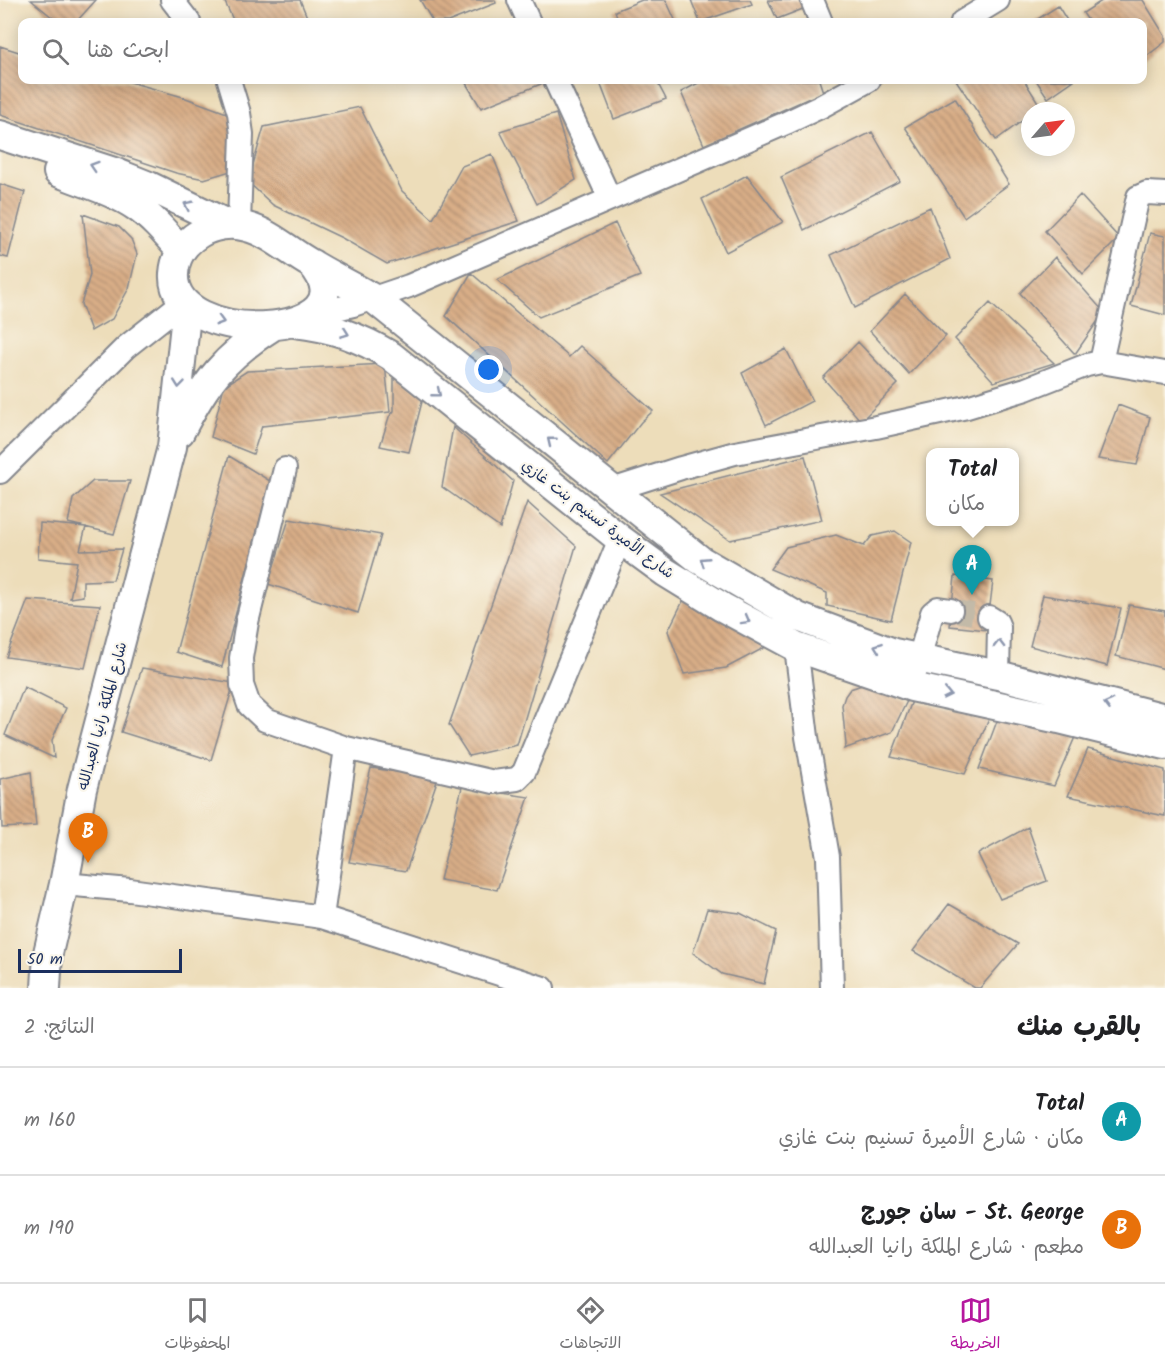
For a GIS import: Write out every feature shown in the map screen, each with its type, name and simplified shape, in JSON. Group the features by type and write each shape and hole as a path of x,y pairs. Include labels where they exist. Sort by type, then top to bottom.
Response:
{"main road":[{"path":"0,135 114,172 233,224 255,229 312,264 321,276 324,291 320,305 293,321 252,326 230,324 209,318 185,304 177,291 173,278 175,263 181,251 193,237 209,228 233,224"},
{"path":"0,155 55,171 106,191 136,207 161,228 181,251"},
{"name":"شارع الأميرة تسنيم بنت غازي","path":"312,264 354,286 412,327 700,560 798,617 894,653 998,675 1165,718"},
{"name":"شارع الملكة رانيا العبدالله","path":"46,988 48,953 82,789 172,447 185,304"},
{"name":"شارع الأميرة تسنيم بنت غازي","path":"293,321 346,332 391,356 620,539 665,572 722,607 796,647 912,687 1165,745"},
{"name":"شارع الملكة رانيا العبدالله","path":"172,447 199,395 214,375 252,340 293,321"}],"street":[{"path":"172,0 186,18"},
{"path":"519,0 527,18"},
{"path":"813,0 820,18"},
{"path":"969,18 998,0"},
{"path":"230,84 239,113 242,134 233,224"},
{"path":"557,84 610,199"},
{"path":"293,321 374,299 426,279 786,123 847,86"},
{"path":"1101,362 1138,197 1147,193 1165,194"},
{"path":"0,472 126,347 185,304"},
{"path":"612,490 735,453 876,427 967,407 1101,362 1165,373"},
{"path":"285,469 247,622 241,658 242,685 249,705 265,720 346,748 494,782 517,779 524,772 620,539"},
{"path":"912,687 932,613 938,608 951,610"},
{"path":"989,617 997,622 999,627 998,675"},
{"path":"796,647 807,737 828,857 832,988"},
{"path":"322,917 346,748"},
{"path":"64,884 130,890 322,917 543,988"}],"building":[{"path":"31,0 96,0 80,18 53,18"},
{"path":"224,0 300,0 307,18 232,18"},
{"path":"420,0 495,0 496,3 458,18 431,18"},
{"path":"642,0 666,0 674,18 618,18 615,11"},
{"path":"691,0 750,0 752,4 712,18 698,18"},
{"path":"768,0 804,0 808,7 780,18 777,18"},
{"path":"1103,0 1143,0 1165,36 1165,42 1147,56 1147,18 1086,18 1083,13"},
{"path":"1058,6 1066,18 1039,18"},
{"path":"0,46 18,52 18,84 137,84 183,97 235,116 234,170 204,179 176,173 0,115"},
{"path":"466,84 541,84 481,108"},
{"path":"601,84 658,84 666,99 614,119"},
{"path":"696,84 820,84 823,92 704,145 681,92"},
{"path":"959,84 1027,84 1038,102 1021,102 1021,122 996,140"},
{"path":"1039,84 1068,84 1048,98"},
{"path":"955,98 1009,184 964,217 905,127"},
{"path":"360,107 402,191 433,219 462,166 492,154 519,221 387,264 342,238 273,205 248,182 264,127"},
{"path":"556,114 576,180 537,204 500,131"},
{"path":"872,132 900,181 804,230 781,177"},
{"path":"747,175 783,222 726,252 702,199"},
{"path":"0,184 25,192 8,258 0,256"},
{"path":"1080,195 1119,238 1083,274 1045,231"},
{"path":"930,207 950,259 855,308 831,255"},
{"path":"83,214 119,227 131,239 137,254 129,288 112,319 91,331 81,304 90,275"},
{"path":"615,223 640,276 539,317 497,280"},
{"path":"1150,233 1165,236 1165,315 1131,306"},
{"path":"1055,257 1104,312 1075,354 1020,293"},
{"path":"471,273 569,357 580,346 653,411 641,422 608,464 446,316"},
{"path":"905,294 946,336 909,374 870,331"},
{"path":"990,303 1054,363 994,382 955,339"},
{"path":"858,342 898,384 861,421 823,378"},
{"path":"786,349 812,401 766,425 742,373"},
{"path":"385,364 390,412 262,426 253,454 211,437 224,386 247,371"},
{"path":"394,376 424,394 409,452 380,446 389,417 394,411"},
{"path":"1118,405 1150,417 1137,465 1098,459"},
{"path":"453,427 513,481 500,528 442,487"},
{"path":"229,456 270,481 222,667 176,652"},
{"path":"805,456 822,520 730,540 660,493"},
{"path":"93,481 130,481 114,534 68,523 73,499"},
{"path":"527,502 576,546 517,745 469,756 449,725"},
{"path":"289,519 381,535 358,613 268,584"},
{"path":"40,523 86,527 80,550 122,549 113,580 83,581 83,596 70,598 77,562 38,558"},
{"path":"895,531 911,542 891,620 827,606 827,593 770,569 786,547 836,535 864,546 872,536"},
{"path":"955,576 993,581 987,630 950,626"},
{"path":"1043,595 1121,608 1107,666 1030,646"},
{"path":"684,599 775,642 726,668 684,674 668,631"},
{"path":"28,600 100,605 85,668 6,657"},
{"path":"1129,605 1165,611 1165,669 1116,656"},
{"path":"142,668 234,683 211,760 121,732"},
{"path":"865,684 907,701 892,732 844,749 846,745 842,705 850,689"},
{"path":"24,687 66,708 52,740 54,758 5,735"},
{"path":"912,701 989,719 965,774 891,757"},
{"path":"1000,713 1078,730 1054,786 979,769"},
{"path":"1088,749 1165,770 1165,816 1068,796"},
{"path":"371,768 438,778 406,871 349,862"},
{"path":"31,772 36,826 2,828 0,779"},
{"path":"462,787 529,797 497,890 440,880"},
{"path":"1028,827 1047,881 1000,899 978,854"},
{"path":"949,904 1018,944 980,988 975,988 913,951"},
{"path":"707,909 740,913 776,931 764,984 722,974 693,953"}],"tunnel":[{"path":"951,610 989,617"}],"place":[{"name":"Total","path":"972,595"},
{"name":"St. George - سان جورج","path":"88,863"}]}
